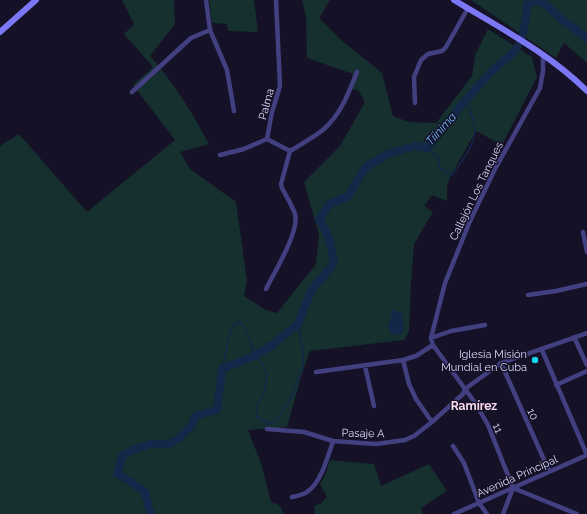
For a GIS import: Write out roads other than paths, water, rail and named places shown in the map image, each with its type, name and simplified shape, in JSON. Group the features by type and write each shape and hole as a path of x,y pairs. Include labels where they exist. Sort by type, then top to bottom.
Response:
{"main road":[{"path":"0,32 36,0"},
{"path":"454,0 529,45 558,65 587,91"}],"street":[{"path":"206,0 210,30 227,70 234,111"},
{"name":"Palma","path":"267,139 272,112 280,86 276,0"},
{"path":"415,103 414,77 421,60 428,54 442,51 446,47 468,8"},
{"path":"132,92 169,60 191,38 210,30"},
{"name":"Callejón Los Tanques","path":"431,339 445,283 470,221 495,169 540,88 543,71 542,54"},
{"path":"266,289 290,243 295,223 295,214 281,184 290,151 320,132 332,122 345,100 357,72"},
{"path":"220,155 244,149 267,139 290,151"},
{"path":"583,232 587,252"},
{"path":"528,295 587,284"},
{"path":"431,339 451,331 485,325"},
{"name":"Pasaje A","path":"267,429 304,432 333,441 376,444 405,440 414,436 432,422 463,394 465,389 501,363 542,350 587,333"},
{"path":"574,337 587,365"},
{"name":"11","path":"431,339 433,345 465,389 488,425 513,488"},
{"path":"316,372 403,360 416,356 433,345"},
{"path":"542,350 587,455"},
{"path":"403,360 409,384 416,399 432,422"},
{"name":"10","path":"501,363 550,471"},
{"path":"365,366 374,406"},
{"path":"556,385 587,371"},
{"path":"292,497 308,492 316,483 322,472 333,441"},
{"path":"453,446 464,463 479,503 487,514"},
{"name":"Avenida Principal","path":"454,514 587,455"},
{"path":"504,514 513,488 577,514"}],"water":[{"path":"393,310 402,313 403,315 401,319 403,322 403,332 397,335 392,334 388,326 392,317 390,315"}],"waterway":[{"name":"Tíinima","path":"150,514 145,492 117,474 122,456 135,449 151,444 169,444 179,438 192,425 195,416 217,410 222,369 254,356 272,345 298,324 312,289 334,262 330,242 319,219 330,204 348,196 366,167 387,154 415,146 427,148 475,89 495,68 516,50 524,31 527,4 538,1 546,5 560,18 587,38"},
{"path":"427,148 437,156 440,168 452,175 469,150 474,137 474,123 467,99"},
{"name":"Tíinima","path":"222,369 231,329 237,322 243,324 250,338 254,356 263,364 267,376 264,393 257,406 256,416 270,424 277,419 291,398 303,367 303,352 298,324"}],"place":[{"name":"Iglesia Misión Mundial en Cuba","path":"535,360"}],"district":[{"name":"Ramírez","path":"474,406"}]}
